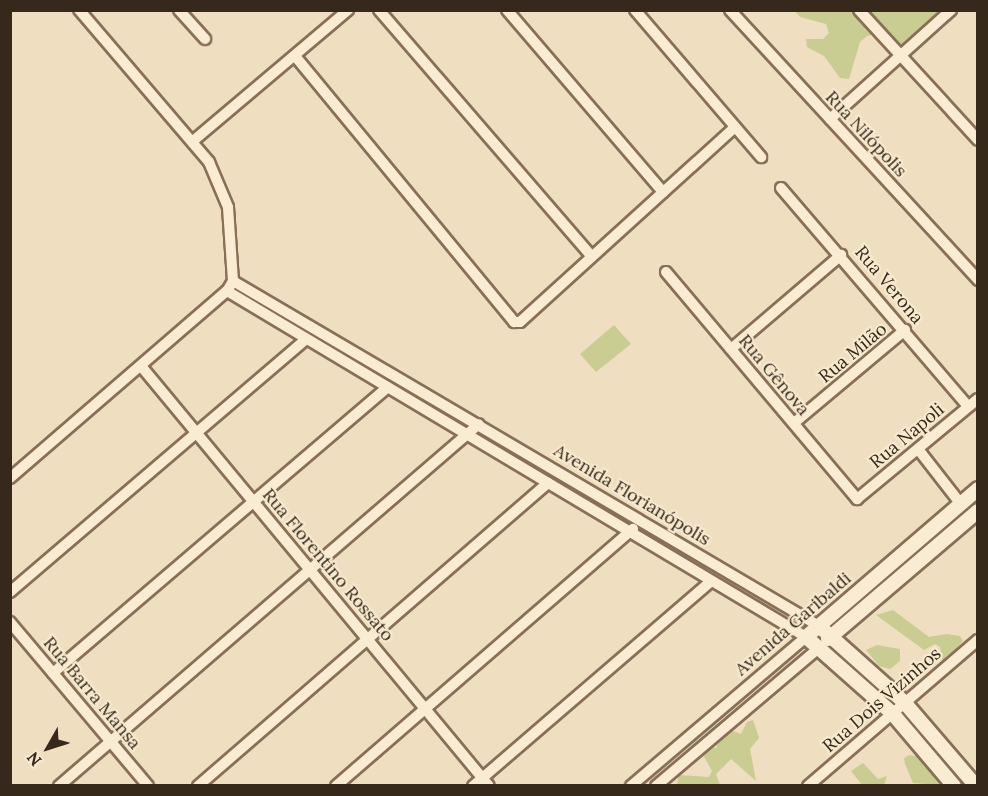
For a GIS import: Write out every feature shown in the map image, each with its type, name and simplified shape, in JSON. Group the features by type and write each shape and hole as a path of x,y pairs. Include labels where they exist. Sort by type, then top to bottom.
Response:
{"street":[{"path":"10,478 227,291 233,281 228,207 210,162 148,87 79,10"},
{"path":"179,10 205,39"},
{"path":"193,141 348,10"},
{"path":"380,10 591,256"},
{"path":"507,10 663,192"},
{"path":"635,10 761,157"},
{"name":"Rua Nilópolis","path":"730,10 978,280"},
{"path":"859,10 978,140"},
{"path":"830,119 951,10"},
{"path":"295,56 511,320 520,322 734,128"},
{"name":"Rua Verona","path":"781,188 842,255 968,406"},
{"path":"731,349 842,255"},
{"name":"Rua Gênova","path":"666,272 857,499"},
{"name":"Avenida Florianópolis","path":"233,281 832,634 904,702 976,786"},
{"name":"Avenida Florianópolis","path":"227,291 305,340 548,483 628,534 806,637"},
{"name":"Rua Milão","path":"794,423 905,330"},
{"path":"10,592 305,340"},
{"name":"Rua Florentino Rossato","path":"141,366 486,782"},
{"path":"53,673 387,388"},
{"name":"Rua Napoli","path":"857,499 978,399"},
{"path":"59,786 468,436 479,424"},
{"path":"918,449 960,503 975,513"},
{"path":"198,786 548,483"},
{"name":"Avenida Garibaldi","path":"631,786 978,489"},
{"name":"Avenida Garibaldi","path":"656,786 975,513"},
{"path":"336,786 628,534 639,521"},
{"path":"473,786 486,782 710,582"},
{"name":"Rua Barra Mansa","path":"10,622 148,786"},
{"path":"806,637 892,713 954,786"},
{"name":"Rua Dois Vizinhos","path":"815,783 904,702 978,640"}],"green space":[{"path":"795,11 943,11 900,48 876,34 867,36 860,42 849,79 840,78 824,56 807,47 806,39 823,39 829,33 826,24 800,17"},
{"path":"614,325 631,344 596,372 580,354"},
{"path":"893,610 929,637 947,634 960,636 963,641 943,664 940,647 935,644 924,650 876,615"},
{"path":"877,645 900,649 900,661 890,669 879,666 866,650"},
{"path":"753,720 759,738 750,749 756,781 731,759 716,774 720,785 677,785 679,775 709,777 712,771 701,751 708,747 717,748 716,739 730,730 741,734 747,722"},
{"path":"909,755 921,757 933,770 939,785 913,783 904,758"},
{"path":"863,763 878,779 887,776 884,785 862,785 851,771"}]}
